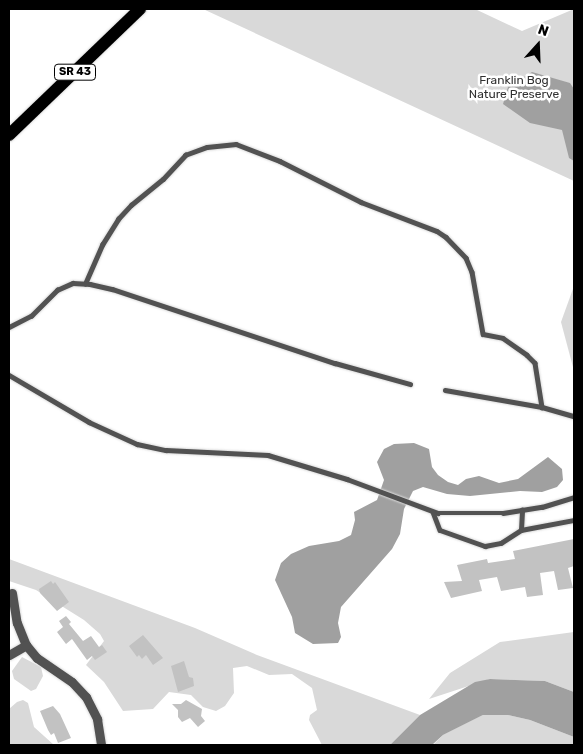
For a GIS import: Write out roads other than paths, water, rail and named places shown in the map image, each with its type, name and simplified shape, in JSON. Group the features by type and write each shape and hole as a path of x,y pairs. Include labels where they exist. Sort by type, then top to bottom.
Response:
{"main road":[{"name":"SR 43","path":"9,135 140,9"}],"street":[{"path":"12,593 18,623 26,645 37,658 72,682 86,697 97,719 102,745"},
{"path":"9,655 26,645"}],"lane":[{"path":"85,284 102,244 118,219 131,205 163,179 185,156 207,147 236,144 280,162 361,202 437,231 456,245 466,258 472,272 483,334 503,338 528,354 535,363 542,407"},
{"path":"9,327 31,316 57,290 73,283 85,284 112,289 336,363 410,384"},
{"path":"9,375 89,422 137,444 166,450 268,455 369,487 434,512 503,513 542,507 574,497"},
{"path":"445,390 542,407 574,416"},
{"path":"521,530 522,510"},
{"path":"434,512 440,530 485,546 501,543 521,530 574,520"}],"park label":[{"name":"Franklin Bog Nature Preserve","path":"514,88"}]}
